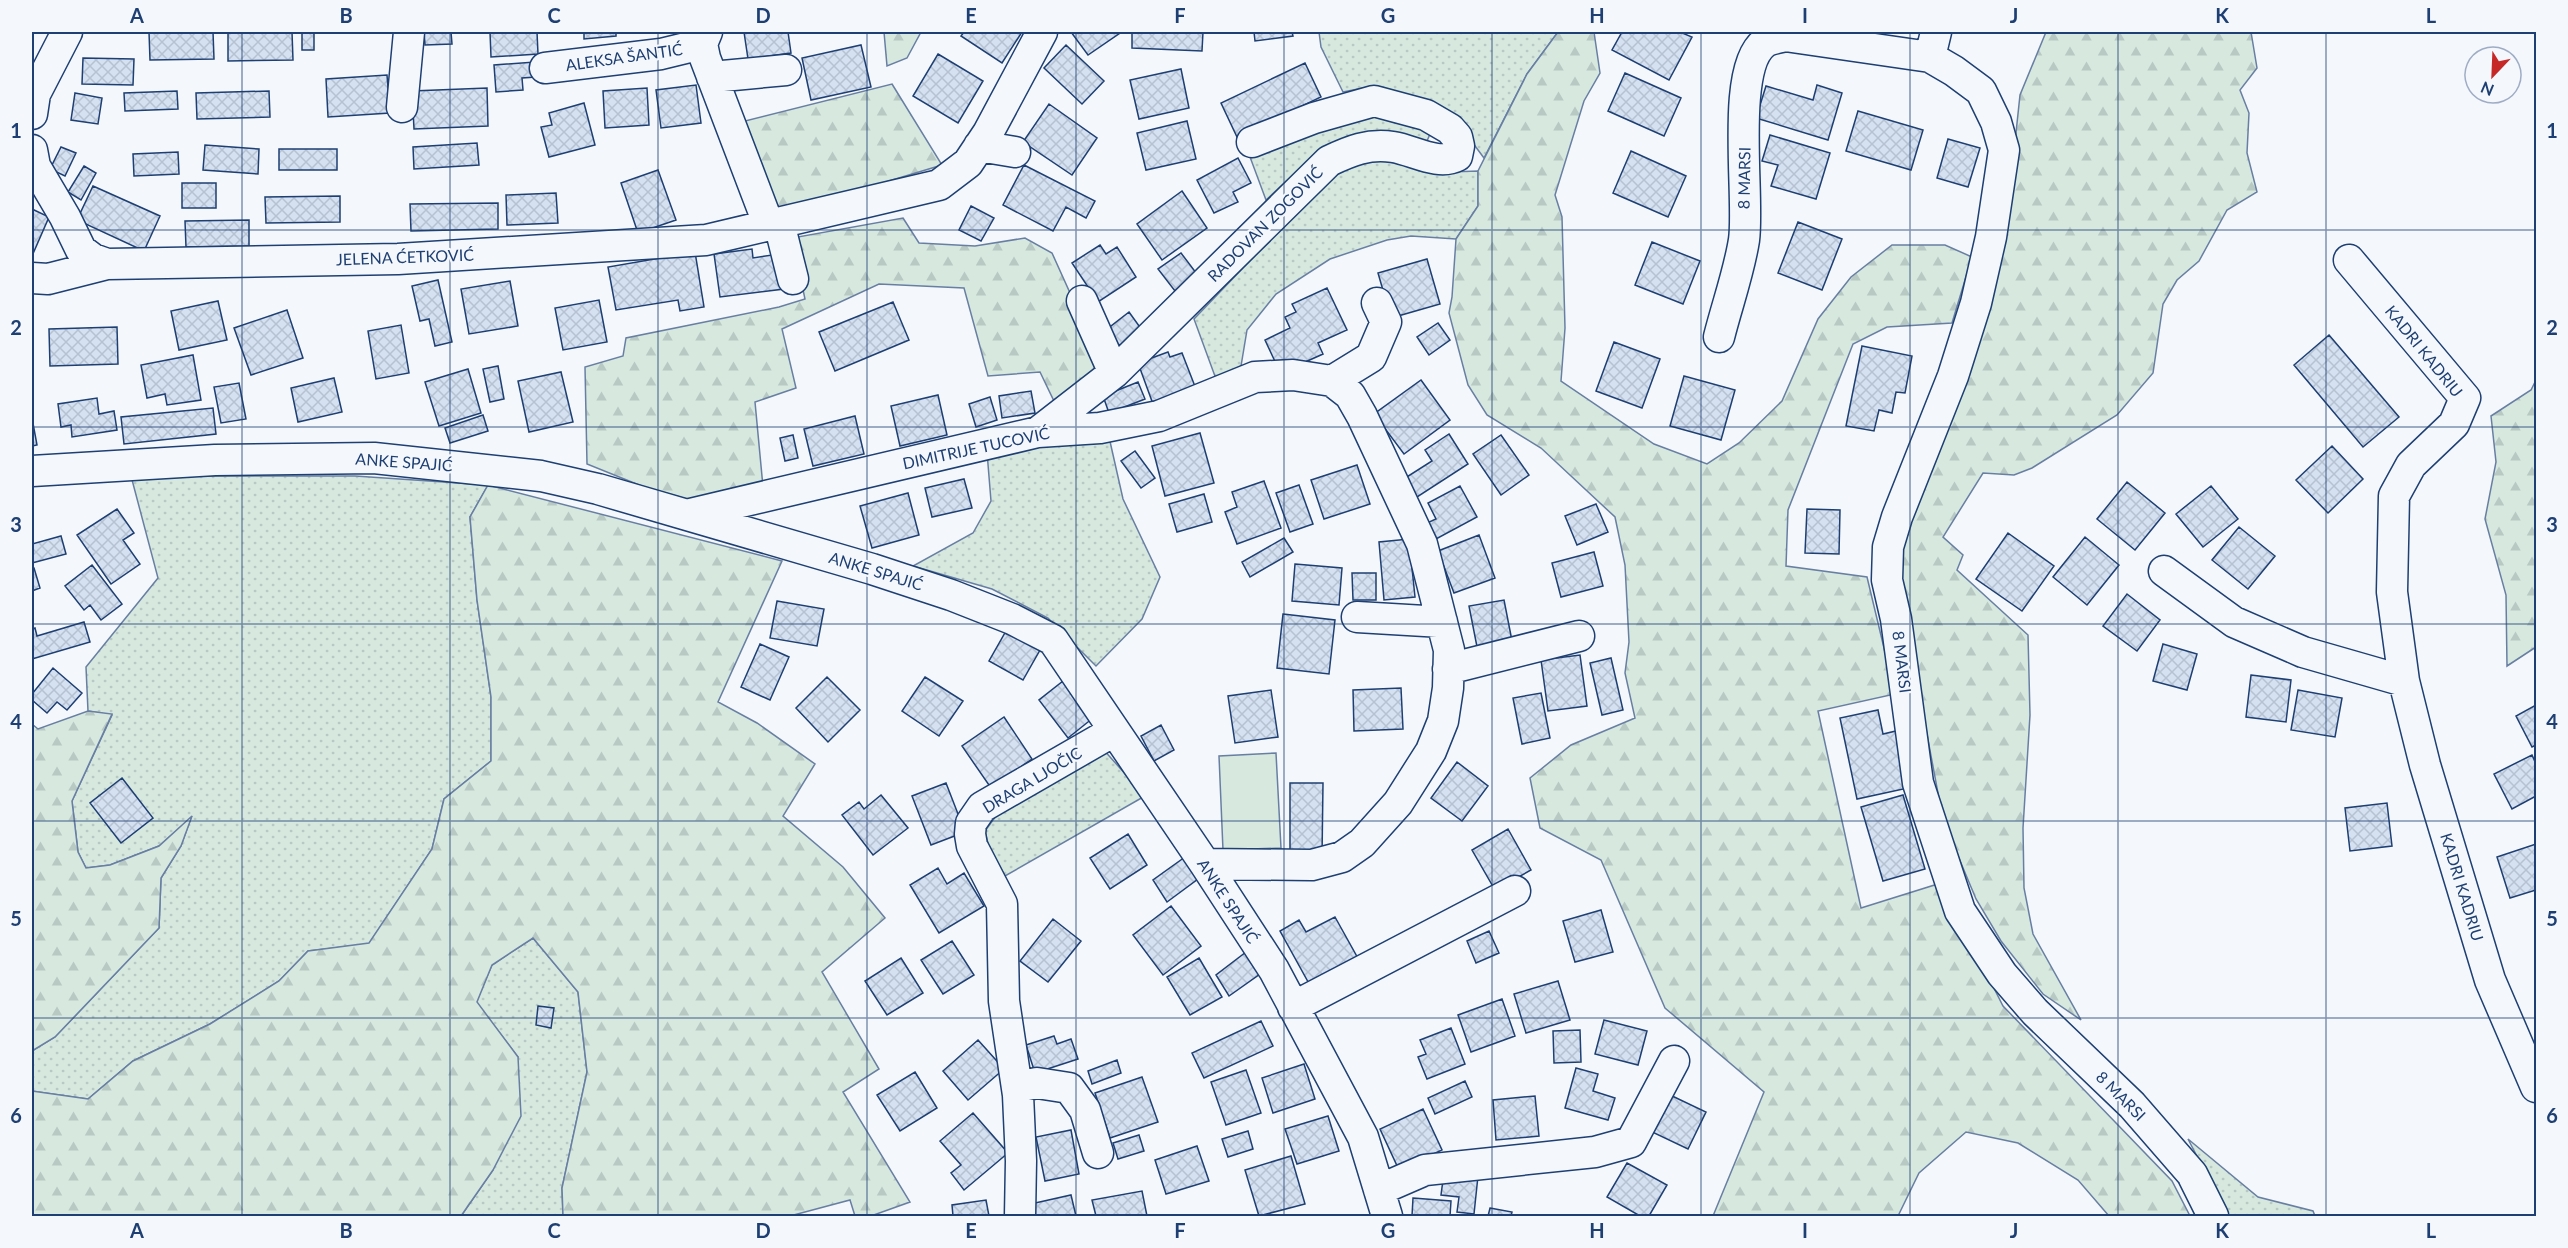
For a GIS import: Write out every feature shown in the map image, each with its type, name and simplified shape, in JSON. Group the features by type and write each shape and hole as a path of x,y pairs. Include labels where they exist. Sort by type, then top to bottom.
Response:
{"street":[{"path":"33,100 67,32"},
{"path":"402,107 409,32"},
{"name":"JELENA ĆETKOVIĆ","path":"32,278 48,279 107,264 410,258 706,240 939,185 968,163 1042,32"},
{"name":"8 MARSI","path":"1719,337 1744,239 1747,74 1754,55 1764,43 1786,34 1933,44 1954,71 1981,91 1996,122 2004,150 1991,237 1976,303 1953,376 1901,507 1888,547 1887,580 1896,619 1918,783 1959,911 1996,965 2035,1012 2132,1105 2192,1174 2213,1216"},
{"name":"ALEKSA ŠANTIĆ","path":"545,68 661,54 705,38 712,77 774,225"},
{"path":"712,77 786,70"},
{"name":"RADOVAN ZOGOVIĆ","path":"1038,432 1114,373 1329,161 1361,147 1392,146 1446,160 1457,156 1459,146 1457,137 1450,129 1426,115 1374,101 1314,118 1252,142"},
{"path":"979,146 1015,152"},
{"path":"32,150 35,166 65,217 81,250 93,259 107,264"},
{"path":"774,225 793,279"},
{"name":"KADRI KADRIU","path":"2349,260 2465,398 2454,424 2411,465 2394,496 2392,592 2404,681 2425,765 2490,980 2536,1087"},
{"path":"1082,301 1114,373"},
{"path":"1205,864 1312,865 1342,857 1362,843 1398,802 1431,752 1443,722 1449,650 1422,544 1362,416 1350,395 1332,381 1371,357 1386,322 1377,303"},
{"name":"DIMITRIJE TUCOVIĆ","path":"689,515 1038,432 1100,428 1159,416 1255,377 1293,375 1332,381"},
{"name":"ANKE SPAJIĆ","path":"32,471 215,460 374,458 541,476 598,489 872,569 951,595 1012,619 1053,640 1274,970 1363,1137 1383,1203"},
{"path":"2164,571 2234,622 2302,652 2404,681"},
{"path":"1357,617 1442,622"},
{"path":"1448,669 1579,636"},
{"name":"DRAGA LJOČIC","path":"1020,1216 1021,1161 1017,1087 1004,1001 1002,904 972,846 971,822 982,807 1114,731"},
{"path":"1293,1007 1515,891"},
{"path":"1383,1203 1425,1170 1594,1152 1631,1142 1674,1061"},
{"path":"1017,1087 1037,1083 1069,1088 1085,1110 1098,1153"}],"green space":[{"path":"884,32 921,32 907,58 887,66"},
{"path":"1319,32 1558,32 1527,74 1484,158 1458,123 1414,98 1373,86 1343,92 1321,47"},
{"path":"1558,32 1594,32 1600,73 1584,101 1555,195 1562,217 1565,328 1561,381 1654,444 1707,464 1739,443 1782,401 1818,319 1851,277 1892,245 1945,245 1972,257 1952,323 1887,327 1853,344 1788,510 1786,566 1867,577 1895,694 1818,711 1861,908 1941,883 2003,1006 2172,1181 2190,1216 2109,1216 2078,1180 2018,1143 1966,1132 1919,1173 1898,1216 1713,1216 1764,1092 1665,1008 1601,860 1540,828 1530,778 1571,745 1635,718 1625,673 1629,642 1625,565 1615,517 1541,448 1487,415 1468,385 1449,313 1456,239 1478,206 1478,171 1527,74"},
{"path":"2046,32 2251,32 2257,68 2240,90 2249,113 2247,153 2257,192 2227,210 2199,261 2177,280 2163,304 2153,373 2117,415 2032,468 2014,475 1983,473 1943,537 1963,555 1957,570 2028,635 2030,715 2023,828 2024,888 2033,934 2081,1020 2043,994 2001,941 1976,899 1943,820 1898,579 1896,544 2013,161 2020,95"},
{"path":"892,84 942,165 776,215 741,122"},
{"path":"1362,114 1411,118 1430,134 1427,141 1310,159 1266,200 1250,157"},
{"path":"1366,158 1449,172 1478,171 1478,206 1456,239 1411,236 1387,240 1330,259 1276,294 1247,330 1241,366 1216,379 1194,319 1336,171"},
{"path":"903,218 919,243 975,246 1025,238 1052,253 1103,366 1054,401 1040,372 988,376 964,288 879,284 782,329 796,388 755,402 763,487 694,501 644,487 587,464 585,367 623,356 626,338 779,307 805,299 792,238"},
{"path":"2536,380 2536,647 2507,666 2506,595 2485,519 2496,462 2491,416 2531,390"},
{"path":"1109,437 1123,499 1160,577 1142,619 1096,666 1048,618 992,589 913,566 973,533 991,501 987,452"},
{"path":"131,476 355,476 488,485 470,517 477,600 491,697 491,761 444,799 432,849 369,944 308,951 279,981 210,1024 133,1061 88,1099 32,1091 32,1051 55,1037 159,928 161,878 181,846 191,818 159,846 110,865 86,868 78,852 72,801 112,715 88,711 86,667 158,578"},
{"path":"488,485 782,561 718,702 757,723 815,764 783,816 843,867 885,918 822,972 879,1069 843,1092 910,1202 871,1216 855,1216 850,1200 790,1216 563,1216 562,1188 587,1072 578,992 533,938 492,965 477,1002 518,1057 521,1116 493,1170 461,1216 32,1216 32,1091 88,1099 133,1061 210,1024 279,981 308,951 369,943 432,849 444,799 491,761 491,697 477,600 470,517"},
{"path":"88,711 112,714 72,801 78,852 86,868 110,865 159,846 192,816 181,846 161,878 159,928 55,1037 32,1051 32,724 38,729"},
{"path":"1102,748 1145,796 1005,876 989,848 985,831 1001,809"},
{"path":"1276,753 1281,848 1223,850 1219,756"},
{"path":"533,938 578,992 587,1072 562,1188 563,1216 461,1216 493,1170 518,1057 476,1002 492,965"},
{"path":"2188,1139 2258,1197 2313,1211 2315,1216 2228,1216"}],"building":[{"path":"149,32 213,32 214,59 150,60"},
{"path":"228,32 292,32 293,60 228,61"},
{"path":"302,32 314,32 314,50 302,50"},
{"path":"424,32 451,32 452,44 425,45"},
{"path":"490,32 537,32 538,54 491,57"},
{"path":"584,32 616,32 616,36 584,39"},
{"path":"744,32 788,32 791,53 748,59"},
{"path":"964,32 1022,32 1002,63 961,36"},
{"path":"1071,32 1120,32 1120,33 1088,55"},
{"path":"1132,32 1203,32 1202,51 1132,48"},
{"path":"1254,32 1292,32 1293,36 1255,41"},
{"path":"1622,32 1680,32 1692,37 1669,80 1612,50"},
{"path":"861,45 871,87 811,100 802,58"},
{"path":"1066,45 1104,81 1082,104 1044,68"},
{"path":"938,54 983,81 958,123 913,96"},
{"path":"83,58 134,59 133,85 82,84"},
{"path":"535,62 536,77 522,78 523,90 496,92 494,65"},
{"path":"1305,63 1321,97 1237,137 1221,103"},
{"path":"1181,69 1189,108 1139,119 1130,80"},
{"path":"1625,73 1681,98 1664,136 1608,111"},
{"path":"387,75 390,113 328,117 326,79"},
{"path":"696,85 701,123 661,128 656,90"},
{"path":"1817,85 1842,93 1828,140 1756,118 1766,86 1813,100"},
{"path":"487,88 488,126 414,129 412,91"},
{"path":"647,88 649,125 605,128 603,91"},
{"path":"177,91 178,109 125,111 124,93"},
{"path":"269,91 270,117 197,119 196,93"},
{"path":"75,93 102,98 98,124 71,120"},
{"path":"584,103 595,145 549,157 541,127 552,125 549,113"},
{"path":"1049,104 1097,138 1072,175 1023,142"},
{"path":"1858,111 1923,130 1911,170 1846,151"},
{"path":"1187,121 1196,159 1146,170 1137,133"},
{"path":"1770,135 1830,153 1816,199 1771,186 1778,165 1762,161"},
{"path":"1948,139 1980,148 1968,187 1937,178"},
{"path":"477,143 479,165 414,169 413,147"},
{"path":"205,145 259,149 258,174 203,170"},
{"path":"61,147 76,153 65,176 50,169"},
{"path":"279,149 337,149 337,170 279,170"},
{"path":"1631,151 1686,176 1668,217 1613,193"},
{"path":"178,152 179,174 134,176 133,154"},
{"path":"1238,158 1251,183 1233,192 1238,202 1214,213 1197,180"},
{"path":"1024,165 1095,201 1086,218 1066,207 1053,231 1003,205"},
{"path":"84,166 96,173 81,200 68,192"},
{"path":"658,170 676,220 638,233 621,183"},
{"path":"182,183 216,183 216,208 182,208"},
{"path":"93,186 160,216 144,251 77,220"},
{"path":"1182,191 1207,228 1162,260 1137,224"},
{"path":"556,193 558,223 507,225 506,195"},
{"path":"340,196 340,222 266,223 265,197"},
{"path":"498,203 498,229 411,231 410,204"},
{"path":"971,206 994,218 981,241 959,230"},
{"path":"32,209 49,217 32,256"},
{"path":"249,220 249,246 186,247 185,221"},
{"path":"1798,222 1842,239 1822,290 1778,273"},
{"path":"1652,242 1700,261 1683,304 1635,285"},
{"path":"1100,245 1106,254 1117,247 1136,277 1098,302 1072,263"},
{"path":"752,249 753,258 779,254 784,289 720,297 714,254"},
{"path":"695,252 704,307 680,311 678,300 616,310 608,267"},
{"path":"1181,253 1197,274 1175,291 1158,269"},
{"path":"1427,259 1440,304 1391,318 1378,273"},
{"path":"438,280 452,342 435,346 429,319 420,321 412,286"},
{"path":"510,281 518,326 469,334 461,289"},
{"path":"1327,288 1347,330 1318,343 1323,354 1294,367 1278,368 1265,340 1290,328 1285,317 1296,312 1292,304"},
{"path":"599,300 607,342 563,350 555,308"},
{"path":"218,301 227,340 179,350 171,311"},
{"path":"893,302 909,340 835,371 819,332"},
{"path":"287,310 303,358 251,375 234,328"},
{"path":"1129,312 1142,330 1118,347 1106,330"},
{"path":"1438,323 1450,340 1429,355 1417,337"},
{"path":"401,325 409,373 376,379 368,331"},
{"path":"117,327 118,364 50,366 49,329"},
{"path":"2329,335 2399,417 2363,447 2294,365"},
{"path":"1614,342 1660,359 1642,408 1596,391"},
{"path":"1862,346 1912,356 1905,393 1896,392 1892,413 1879,410 1874,431 1846,426"},
{"path":"1168,352 1170,357 1182,353 1196,389 1153,404 1138,363"},
{"path":"193,355 201,400 167,405 165,394 147,398 141,365"},
{"path":"498,366 504,399 490,402 483,369"},
{"path":"468,369 481,413 439,426 425,382"},
{"path":"561,372 573,422 529,432 518,381"},
{"path":"1684,376 1735,390 1721,440 1670,426"},
{"path":"334,378 342,412 298,422 291,388"},
{"path":"1421,380 1450,420 1404,454 1374,414"},
{"path":"1138,382 1145,399 1109,413 1103,396"},
{"path":"239,383 246,419 221,423 214,387"},
{"path":"1031,391 1035,413 1002,418 999,396"},
{"path":"938,395 947,435 900,446 891,406"},
{"path":"990,397 997,420 976,427 969,404"},
{"path":"97,398 99,414 114,411 117,430 72,437 71,425 61,427 58,404"},
{"path":"213,408 216,434 124,444 121,417"},
{"path":"483,415 488,431 450,443 445,428"},
{"path":"855,416 864,454 813,466 804,429"},
{"path":"32,418 37,445 32,446"},
{"path":"1200,433 1214,483 1165,496 1152,446"},
{"path":"1449,434 1468,464 1414,499 1402,480 1432,461 1425,450"},
{"path":"793,435 798,458 785,461 780,438"},
{"path":"1501,435 1529,475 1501,495 1473,454"},
{"path":"2332,446 2363,479 2328,513 2296,480"},
{"path":"1135,451 1155,478 1141,488 1121,461"},
{"path":"1357,465 1370,504 1324,519 1311,480"},
{"path":"964,479 972,508 932,517 925,488"},
{"path":"1264,481 1281,528 1237,544 1225,512 1237,507 1232,492"},
{"path":"2127,482 2165,513 2135,550 2097,519"},
{"path":"1299,485 1313,524 1290,532 1276,493"},
{"path":"1460,486 1477,517 1436,539 1427,523 1436,519 1428,503"},
{"path":"2211,486 2238,519 2203,547 2176,514"},
{"path":"908,493 919,535 872,548 860,506"},
{"path":"1204,494 1212,522 1177,532 1169,504"},
{"path":"1596,504 1608,532 1577,545 1565,516"},
{"path":"117,509 134,533 123,540 140,564 111,584 77,535"},
{"path":"1807,509 1840,510 1839,554 1805,553"},
{"path":"2239,527 2275,556 2248,589 2212,560"},
{"path":"2008,533 2054,566 2022,611 1976,579"},
{"path":"1479,535 1495,578 1454,593 1438,551"},
{"path":"61,536 66,554 32,563 32,544"},
{"path":"2085,537 2119,565 2087,605 2053,577"},
{"path":"1284,538 1293,552 1250,577 1242,562"},
{"path":"1409,539 1415,597 1384,600 1379,542"},
{"path":"1594,552 1603,586 1561,597 1552,563"},
{"path":"1295,564 1342,568 1339,605 1292,601"},
{"path":"92,565 122,604 101,620 90,605 84,610 65,586"},
{"path":"32,568 34,568 40,588 32,591"},
{"path":"1352,573 1376,573 1376,600 1353,600"},
{"path":"2127,594 2160,620 2137,651 2103,626"},
{"path":"1504,600 1513,646 1478,652 1469,606"},
{"path":"777,601 824,609 817,646 770,638"},
{"path":"1283,614 1335,620 1329,674 1277,668"},
{"path":"84,622 90,642 32,659 32,629 35,628 37,636"},
{"path":"1006,631 1040,650 1023,680 989,661"},
{"path":"760,644 789,657 770,700 741,687"},
{"path":"2163,644 2197,654 2187,690 2153,681"},
{"path":"1580,655 1587,706 1548,711 1541,660"},
{"path":"1611,658 1623,710 1602,715 1590,663"},
{"path":"53,668 82,693 67,710 57,702 47,713 32,700 32,694"},
{"path":"2251,675 2291,680 2286,722 2246,717"},
{"path":"827,677 860,710 828,742 796,708"},
{"path":"925,677 963,701 939,736 902,711"},
{"path":"1063,681 1093,718 1068,738 1039,700"},
{"path":"1401,688 1403,729 1354,731 1353,690"},
{"path":"1271,690 1278,737 1235,743 1228,696"},
{"path":"2298,690 2342,698 2335,737 2291,730"},
{"path":"1541,693 1550,738 1522,744 1513,698"},
{"path":"2536,705 2536,745 2532,747 2516,716"},
{"path":"1878,710 1883,734 1896,731 1908,788 1857,799 1840,718"},
{"path":"1004,717 1032,759 991,788 962,746"},
{"path":"1161,725 1174,750 1154,761 1141,736"},
{"path":"2532,755 2536,764 2536,796 2512,809 2494,774"},
{"path":"1457,762 1488,786 1462,821 1431,798"},
{"path":"122,778 153,818 121,843 90,803"},
{"path":"946,783 965,832 931,845 912,796"},
{"path":"1290,783 1323,783 1322,858 1290,857"},
{"path":"881,795 908,828 873,855 842,815 859,802 864,809"},
{"path":"1903,795 1925,869 1883,881 1861,807"},
{"path":"2387,803 2392,846 2350,851 2345,808"},
{"path":"1508,829 1531,870 1495,890 1472,850"},
{"path":"1128,834 1147,865 1110,889 1090,858"},
{"path":"2536,844 2536,890 2510,898 2497,857"},
{"path":"1185,857 1198,879 1167,902 1153,880"},
{"path":"938,868 947,884 964,873 984,906 939,933 910,885"},
{"path":"1171,906 1201,946 1163,975 1133,935"},
{"path":"1601,910 1613,952 1575,962 1563,921"},
{"path":"1335,917 1360,962 1312,989 1280,931 1299,920 1306,932"},
{"path":"1053,919 1081,941 1048,982 1020,961"},
{"path":"1489,931 1499,953 1476,963 1467,941"},
{"path":"952,941 974,975 943,994 921,960"},
{"path":"1246,952 1260,974 1229,996 1216,975"},
{"path":"901,958 923,993 887,1015 865,981"},
{"path":"1199,958 1222,997 1190,1015 1167,977"},
{"path":"1558,981 1570,1020 1526,1033 1514,994"},
{"path":"1502,999 1515,1036 1471,1052 1458,1015"},
{"path":"538,1006 554,1008 551,1028 536,1025"},
{"path":"1604,1020 1647,1031 1638,1065 1595,1054"},
{"path":"1261,1021 1273,1046 1204,1078 1192,1053"},
{"path":"1451,1028 1465,1064 1427,1079 1418,1057 1426,1054 1420,1040"},
{"path":"1580,1030 1581,1062 1554,1063 1553,1031"},
{"path":"1054,1036 1057,1044 1071,1039 1078,1059 1035,1073 1026,1045"},
{"path":"978,1040 1004,1069 968,1100 943,1071"},
{"path":"1117,1060 1121,1073 1092,1084 1088,1071"},
{"path":"1304,1064 1315,1099 1273,1113 1262,1078"},
{"path":"1576,1068 1598,1074 1593,1091 1615,1098 1608,1120 1565,1108"},
{"path":"1246,1070 1261,1113 1226,1125 1211,1082"},
{"path":"915,1072 937,1108 900,1131 877,1095"},
{"path":"1142,1077 1158,1122 1110,1138 1095,1093"},
{"path":"1465,1081 1472,1097 1435,1114 1428,1098"},
{"path":"1668,1094 1706,1112 1688,1149 1650,1131"},
{"path":"1535,1096 1539,1136 1496,1140 1493,1100"},
{"path":"1423,1109 1442,1150 1399,1170 1380,1129"},
{"path":"973,1113 1008,1153 964,1190 951,1173 961,1165 940,1141"},
{"path":"1328,1116 1339,1151 1297,1164 1285,1129"},
{"path":"1071,1130 1079,1174 1045,1181 1036,1137"},
{"path":"1248,1131 1253,1149 1228,1157 1222,1139"},
{"path":"1139,1135 1144,1151 1118,1159 1113,1143"},
{"path":"1197,1146 1209,1181 1166,1194 1155,1160"},
{"path":"1291,1156 1305,1204 1259,1216 1245,1170"},
{"path":"1627,1163 1667,1185 1649,1216 1640,1216 1607,1197"},
{"path":"1444,1172 1478,1176 1474,1214 1457,1212 1459,1197 1441,1195"},
{"path":"1142,1191 1147,1216 1096,1216 1092,1200"},
{"path":"1071,1195 1076,1216 1029,1216 1026,1205"},
{"path":"1413,1198 1451,1201 1450,1216 1412,1216"},
{"path":"986,1200 989,1216 953,1216 952,1205"},
{"path":"1490,1208 1512,1212 1511,1216 1488,1216"}]}
